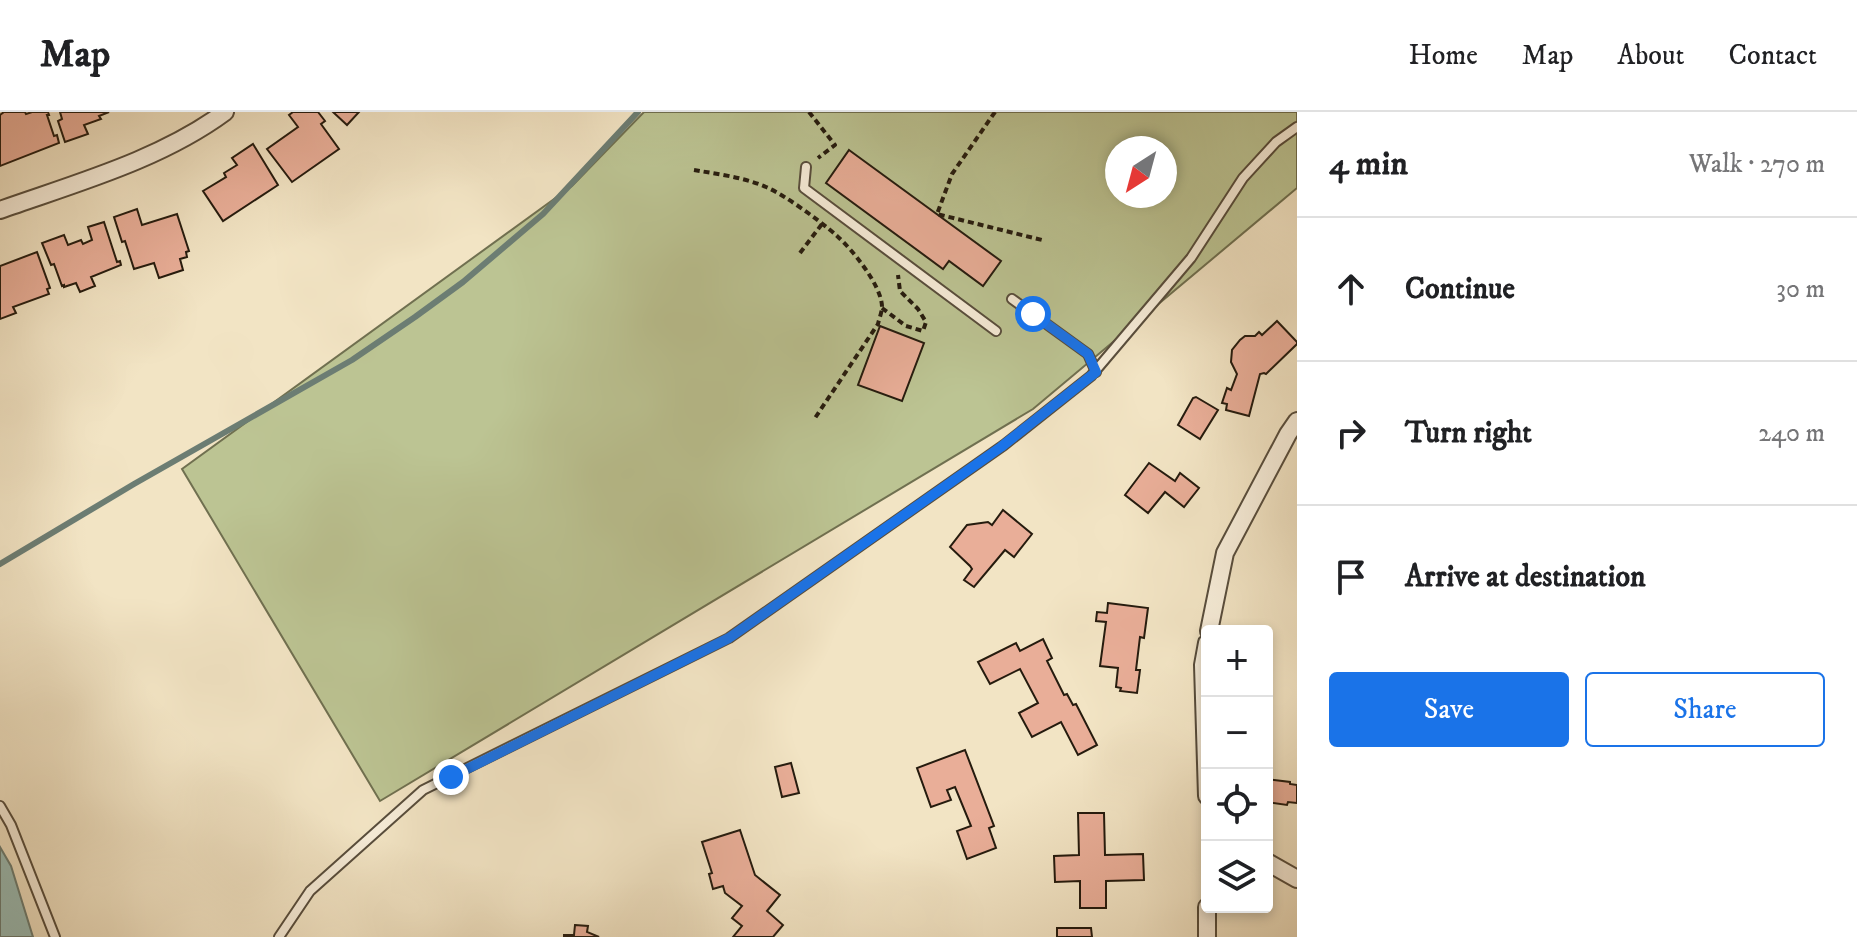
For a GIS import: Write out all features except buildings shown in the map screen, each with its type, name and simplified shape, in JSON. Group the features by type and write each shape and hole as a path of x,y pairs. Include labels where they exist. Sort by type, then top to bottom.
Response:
{"street":[{"path":"0,210 114,170 200,130 225,112"},
{"path":"1210,625 1225,553 1297,421"},
{"path":"1204,697 1206,769"},
{"path":"1273,865 1297,879"},
{"path":"1207,913 1207,937"}],"lane":[{"path":"279,937 310,891 423,790 729,638 1001,447 1096,372 1191,258 1243,178 1276,142 1297,127"},
{"path":"806,167 804,188 996,331"},
{"path":"1012,299 1088,354 1096,372"},
{"path":"0,806 11,825 55,937"}],"path":[{"path":"806,167 835,145 809,112"},
{"path":"995,112 952,174 937,214 1042,240"},
{"path":"694,170 766,187 839,237 879,291 882,308 878,324 815,418"},
{"path":"800,253 822,224"},
{"path":"882,308 906,326 923,331 926,322 900,291 898,275 903,262"}],"green space":[{"path":"644,112 1297,112 1297,188 1033,409 380,801 182,469 572,186"}],"water":[{"path":"0,847 11,866 33,937 0,937"}],"waterway":[{"path":"0,564 352,360 415,317 463,282 543,214 638,112"}],"route":[{"path":"451,777 729,638 1001,447 1096,372 1088,354 1033,314"}]}
